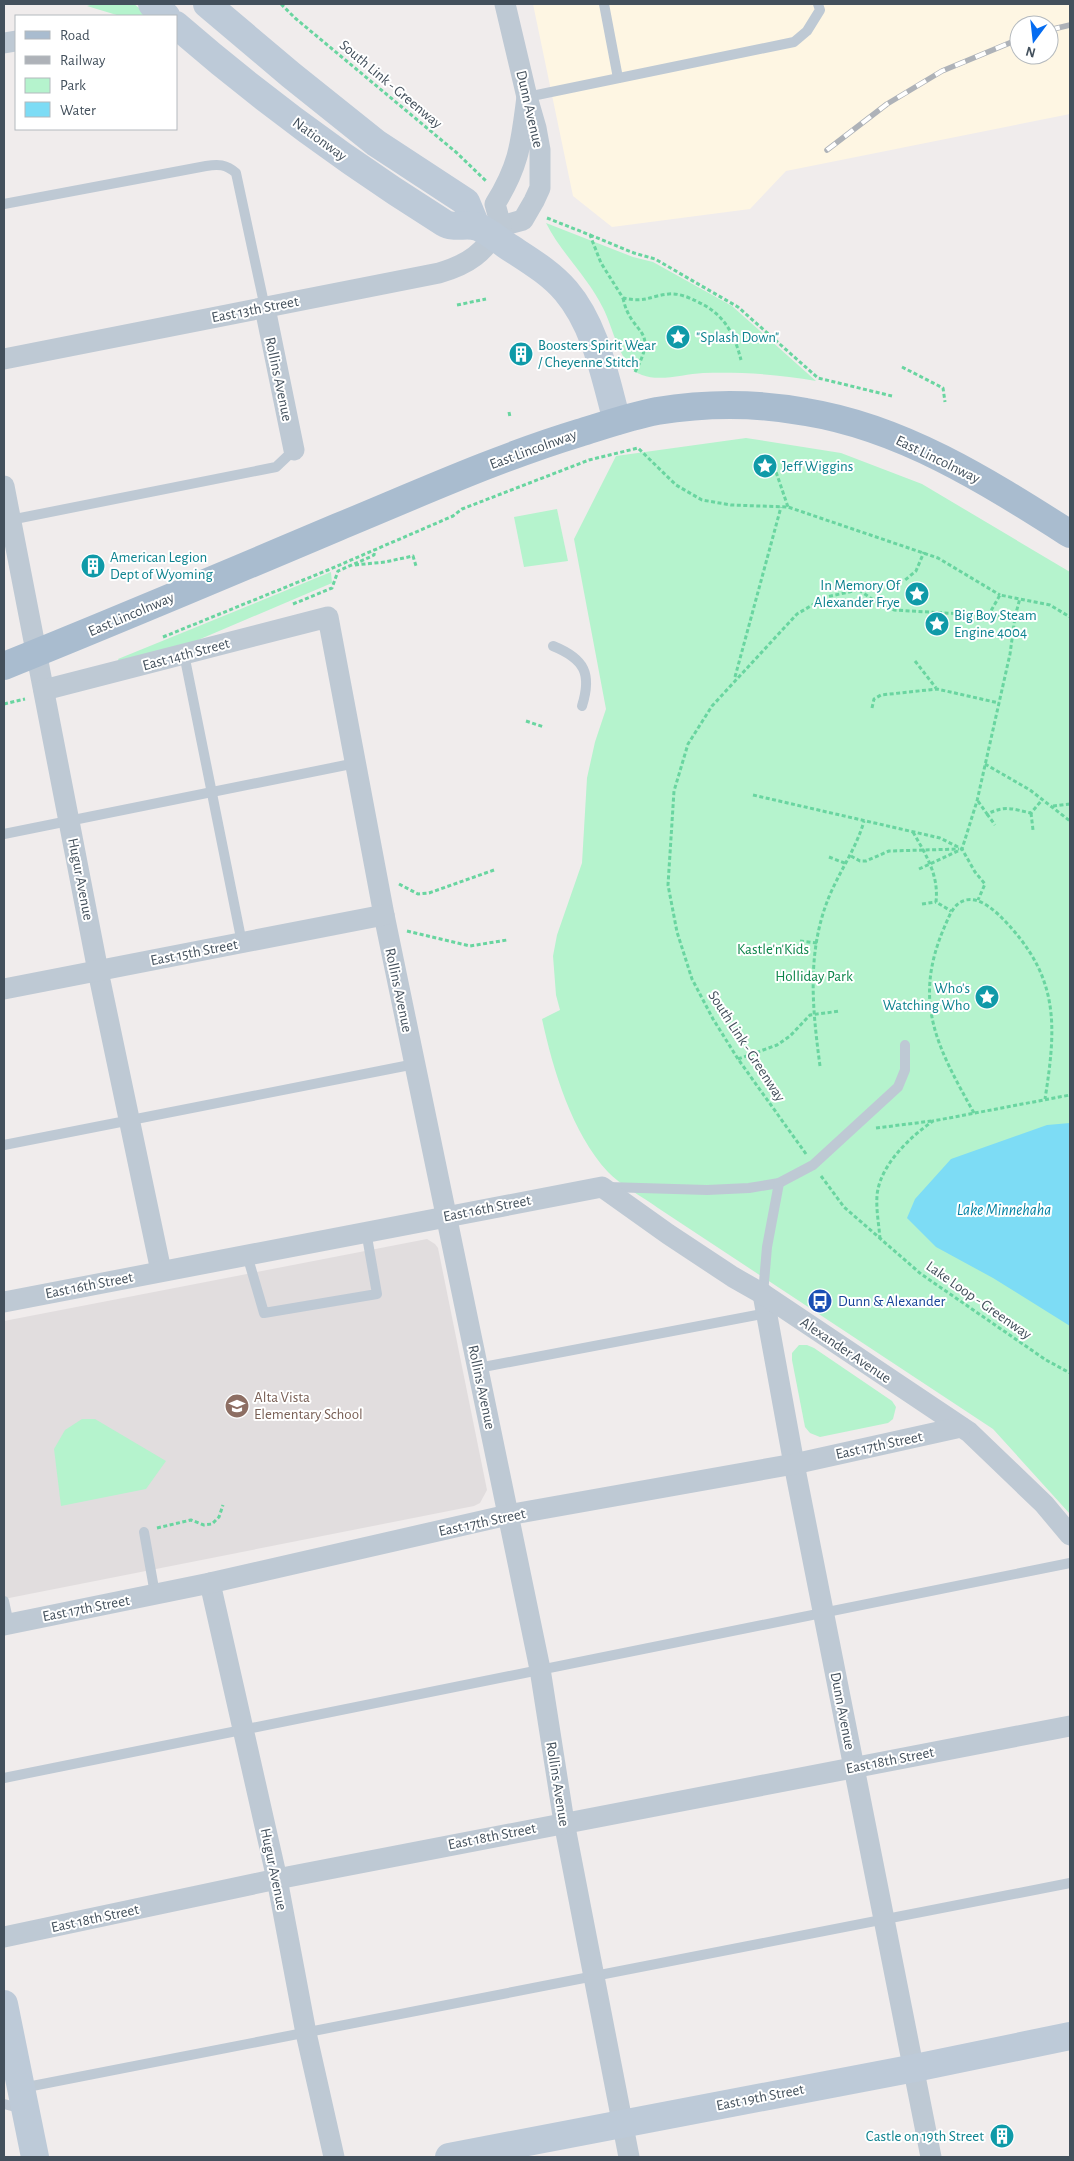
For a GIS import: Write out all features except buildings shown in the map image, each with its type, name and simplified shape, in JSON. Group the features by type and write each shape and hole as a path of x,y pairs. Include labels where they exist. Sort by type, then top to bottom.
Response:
{"main road":[{"path":"152,4 165,15"},
{"name":"Nationway","path":"206,4 345,118 408,165 466,202 491,229"},
{"name":"Nationway","path":"178,27 234,74 311,134 383,184 448,226 491,229"},
{"path":"491,229 544,271 566,291 575,303 591,335 617,421"},
{"name":"East Lincolnway","path":"4,666 525,450 617,421 658,411 721,406 764,406 808,412 880,432 928,450 1000,490 1070,534"},
{"path":"4,2004 16,2101 35,2157"},
{"name":"East 19th Street","path":"449,2157 915,2068 1070,2036"}],"street":[{"name":"Dunn Avenue","path":"491,229 523,220 540,188 540,150 536,128 526,97 506,4"},
{"path":"491,229 495,204 510,178 519,156 526,97"},
{"name":"East 13th Street","path":"4,360 452,270 463,266 477,256 491,229"},
{"name":"Rollins Avenue","path":"264,308 294,450"},
{"name":"Hugur Avenue","path":"4,486 7,520 37,653 35,694 69,820 98,971 161,1271"},
{"name":"Rollins Avenue","path":"328,617 385,923 540,1669 564,1822 629,2157"},
{"name":"East 14th Street","path":"35,694 328,617"},
{"name":"East 15th Street","path":"4,989 242,943 385,923"},
{"name":"East 16th Street","path":"4,1302 602,1187"},
{"name":"Alexander Avenue","path":"602,1187 733,1277 765,1303 961,1427 1044,1504 1070,1535"},
{"name":"Dunn Avenue","path":"765,1303 794,1464 915,2068 931,2157"},
{"name":"East 17th Street","path":"6,1624 155,1594 508,1515 794,1464 961,1427"},
{"name":"Hugur Avenue","path":"210,1582 277,1878 306,2032 334,2157"},
{"name":"East 18th Street","path":"4,1937 277,1878 1070,1726"}],"lane":[{"path":"604,4 618,78"},
{"path":"526,97 794,42 808,30 820,10 818,4"},
{"path":"4,204 206,166 220,164 230,167 236,173 264,308"},
{"path":"7,520 276,467 294,450"},
{"path":"554,646 573,656 586,671 588,685 582,706"},
{"path":"184,654 242,943"},
{"path":"4,834 356,763"},
{"name":"East 16th Street","path":"602,1187 707,1190 749,1188 779,1183 813,1165 898,1087 905,1070 905,1045"},
{"path":"4,1145 415,1064"},
{"path":"478,1368 765,1303 766,1247 779,1183"},
{"path":"247,1254 264,1313 377,1294 366,1231"},
{"path":"144,1532 155,1594"},
{"path":"4,1778 823,1611 1070,1563"},
{"path":"4,1601 6,1624"},
{"path":"16,2101 306,2032 1070,1883"}],"path":[{"name":"South Link - Greenway","path":"281,4 295,18 457,153 487,182"},
{"path":"546,218 634,253 655,259 738,307 818,378 892,396"},
{"path":"590,235 601,263 623,298 629,316 645,337 646,342 635,372"},
{"path":"623,298 642,301 669,294 677,294 707,306 728,324 736,341 741,360"},
{"path":"457,305 486,299"},
{"path":"902,367 943,388 945,402"},
{"path":"154,641 328,570 453,516 462,510 589,460 638,448 676,485 702,500 731,505 788,507 924,552 968,574 1000,595 1050,605 1070,617"},
{"path":"774,466 788,507"},
{"path":"734,680 781,506"},
{"path":"287,606 332,588 338,571 374,555 375,549"},
{"name":"South Link - Greenway","path":"813,1165 738,1059 713,1019 692,979 677,932 668,885 674,791 688,744 698,726 734,680 797,614 826,597 905,580 916,571 924,552"},
{"path":"352,565 385,562 413,556 416,566"},
{"path":"859,590 874,601 894,610 1015,617"},
{"path":"988,616 1000,595"},
{"path":"919,869 962,849 986,764 1020,598"},
{"path":"915,661 936,689"},
{"path":"872,708 874,699 881,695 936,689 999,703"},
{"path":"4,704 35,694"},
{"path":"526,721 544,727"},
{"path":"986,764 1052,806 1070,821"},
{"path":"753,795 940,838 962,849 975,872 985,884 978,900"},
{"path":"1033,830 1031,813 1042,800"},
{"path":"977,801 996,825"},
{"path":"1052,806 1070,804"},
{"path":"987,814 996,810 1012,808 1031,813"},
{"path":"820,1066 813,1014 812,980 817,943 832,891 857,844 864,821"},
{"path":"913,832 937,881 936,902"},
{"path":"851,856 866,862 889,851 962,849"},
{"path":"830,856 846,864"},
{"path":"398,884 418,894 429,894 494,870"},
{"path":"974,1113 945,1062 932,1023 930,990 932,964 938,943 951,912 962,901 968,899 978,900 998,914 1024,943 1040,970 1051,1004 1053,1035 1045,1099"},
{"path":"922,904 936,902 951,912"},
{"path":"385,923 402,930 470,946 507,940"},
{"path":"800,941 817,943"},
{"path":"738,1059 777,1045 790,1036 805,1019 813,1014 840,1011"},
{"path":"878,1127 933,1121 1070,1095"},
{"path":"880,1239 877,1195 882,1177 892,1161 917,1132 933,1121"},
{"name":"Lake Loop - Greenway","path":"813,1165 844,1207 928,1279 1046,1360 1070,1373"},
{"path":"144,1532 191,1520 204,1525 212,1524 219,1517 223,1506"}],"shaded area":[{"path":"533,4 1069,4 1070,114 786,171 750,209 612,227 573,196"},
{"name":"Alta Vista Elementary School","path":"427,1239 438,1248 487,1490 480,1503 474,1506 4,1599 4,1321"}],"green space":[{"path":"94,4 134,4 148,15 117,15 87,6"},
{"path":"546,223 633,257 653,262 732,306 816,381 774,375 731,373 703,373 656,378 634,371 618,346 607,316 597,297 559,245"},
{"name":"Holliday Park","path":"746,438 841,453 922,484 1070,572 1070,1514 993,1429 613,1177 595,1156 584,1139 558,1080 542,1019 560,1010 556,995 553,956 557,935 582,863 587,778 595,742 606,709 574,539 616,456"},
{"path":"557,509 568,561 524,567 514,517"},
{"path":"331,572 332,583 191,643 119,661 118,659"},
{"path":"799,1345 807,1345 814,1348 892,1401 896,1407 893,1419 888,1423 820,1437 810,1433 805,1427 792,1360 792,1353"},
{"path":"82,1419 95,1419 166,1461 146,1489 61,1506 54,1449 65,1430"}],"water":[{"name":"Lake Minnehaha","path":"1070,1123 1070,1326 993,1278 936,1247 907,1218 915,1199 951,1159 1047,1125"}],"railway":[{"path":"1059,28 1070,25"},
{"path":"827,150 887,104 942,71 1009,43"}],"place":[{"name":"\"Splash Down\"","path":"678,337"},
{"name":"Boosters Spirit Wear / Cheyenne Stitch","path":"521,354"},
{"name":"Jeff Wiggins","path":"765,466"},
{"name":"American Legion Dept of Wyoming","path":"93,566"},
{"name":"In Memory Of Alexander Frye","path":"917,594"},
{"name":"Big Boy Steam Engine 4004","path":"937,624"},
{"name":"Who's Watching Who","path":"987,997"},
{"name":"Dunn & Alexander","path":"820,1301"},
{"name":"Alta Vista Elementary School","path":"237,1406"},
{"name":"Castle on 19th Street","path":"1002,2136"}],"park label":[{"name":"Kastle'n'Kids","path":"773,949"}]}
